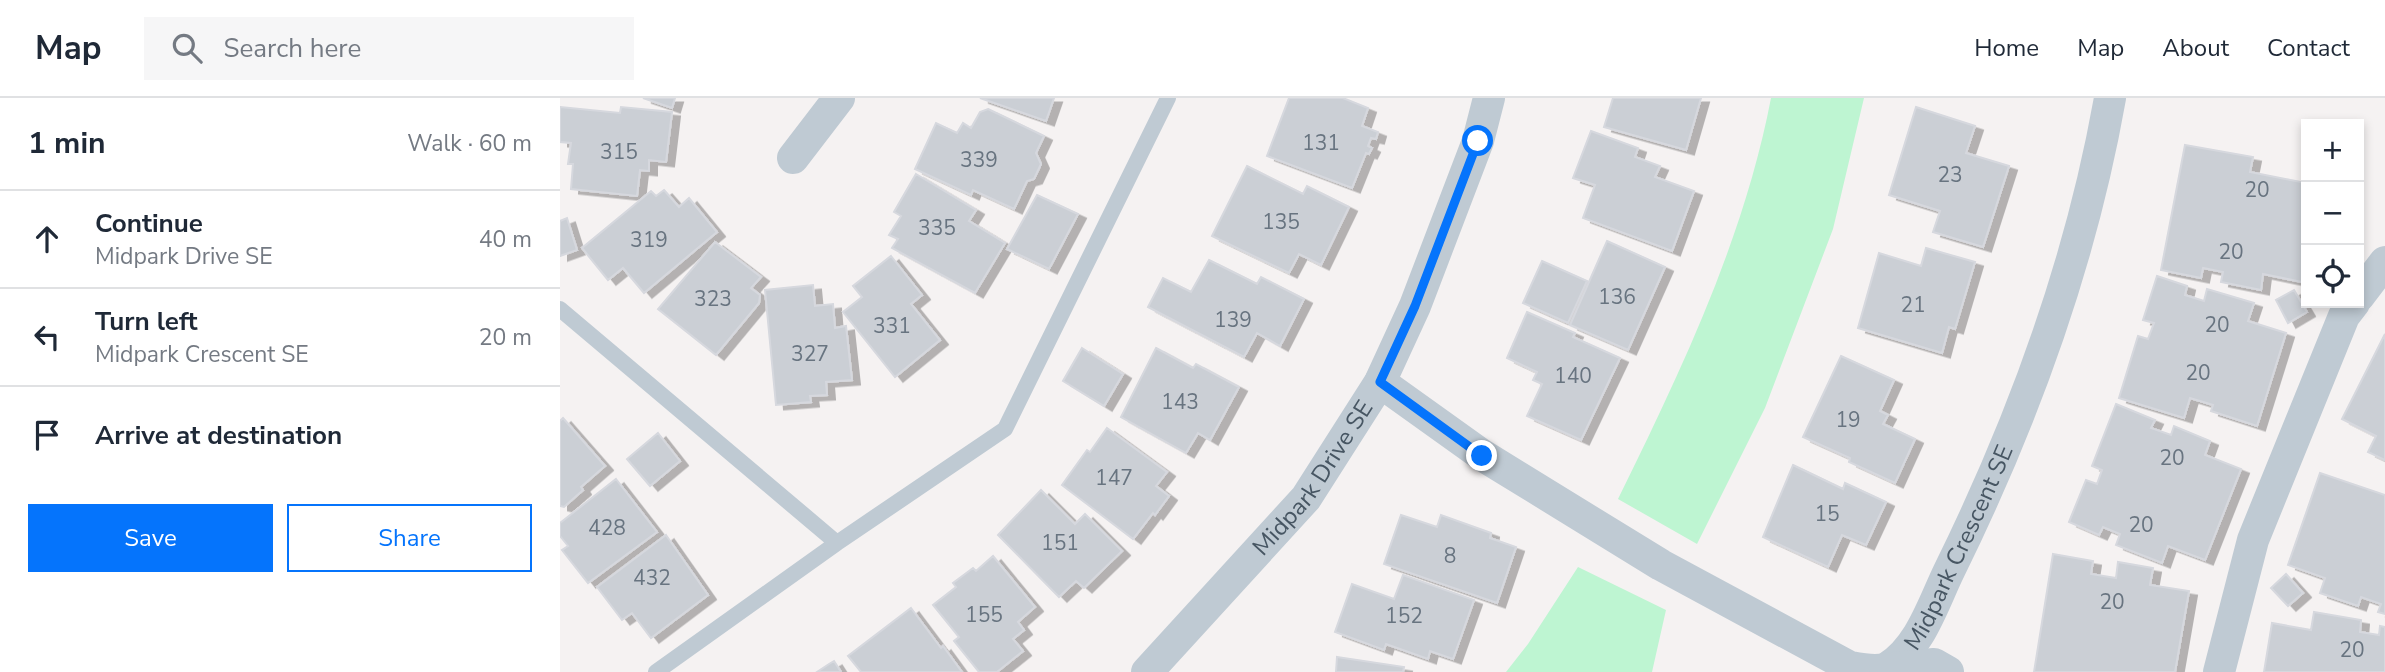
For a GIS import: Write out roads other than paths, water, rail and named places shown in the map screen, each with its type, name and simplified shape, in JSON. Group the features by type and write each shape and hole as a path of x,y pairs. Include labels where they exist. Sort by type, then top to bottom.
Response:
{"street":[{"path":"793,158 839,98"},
{"name":"Midpark Drive SE","path":"1147,672 1306,498 1380,382 1415,306 1478,141 1489,98"},
{"name":"Midpark Crescent SE","path":"1380,382 1482,456 1661,565 1850,667 1886,671 1913,643 1925,620 1978,512 2046,346 2103,140 2110,98"},
{"path":"2364,289 2385,262"},
{"path":"2219,672 2253,540 2344,316 2350,308"},
{"path":"1886,671 1934,664 1948,672"}],"lane":[{"path":"656,672 837,543 1005,429 1168,98"},
{"path":"560,309 837,543"}]}
